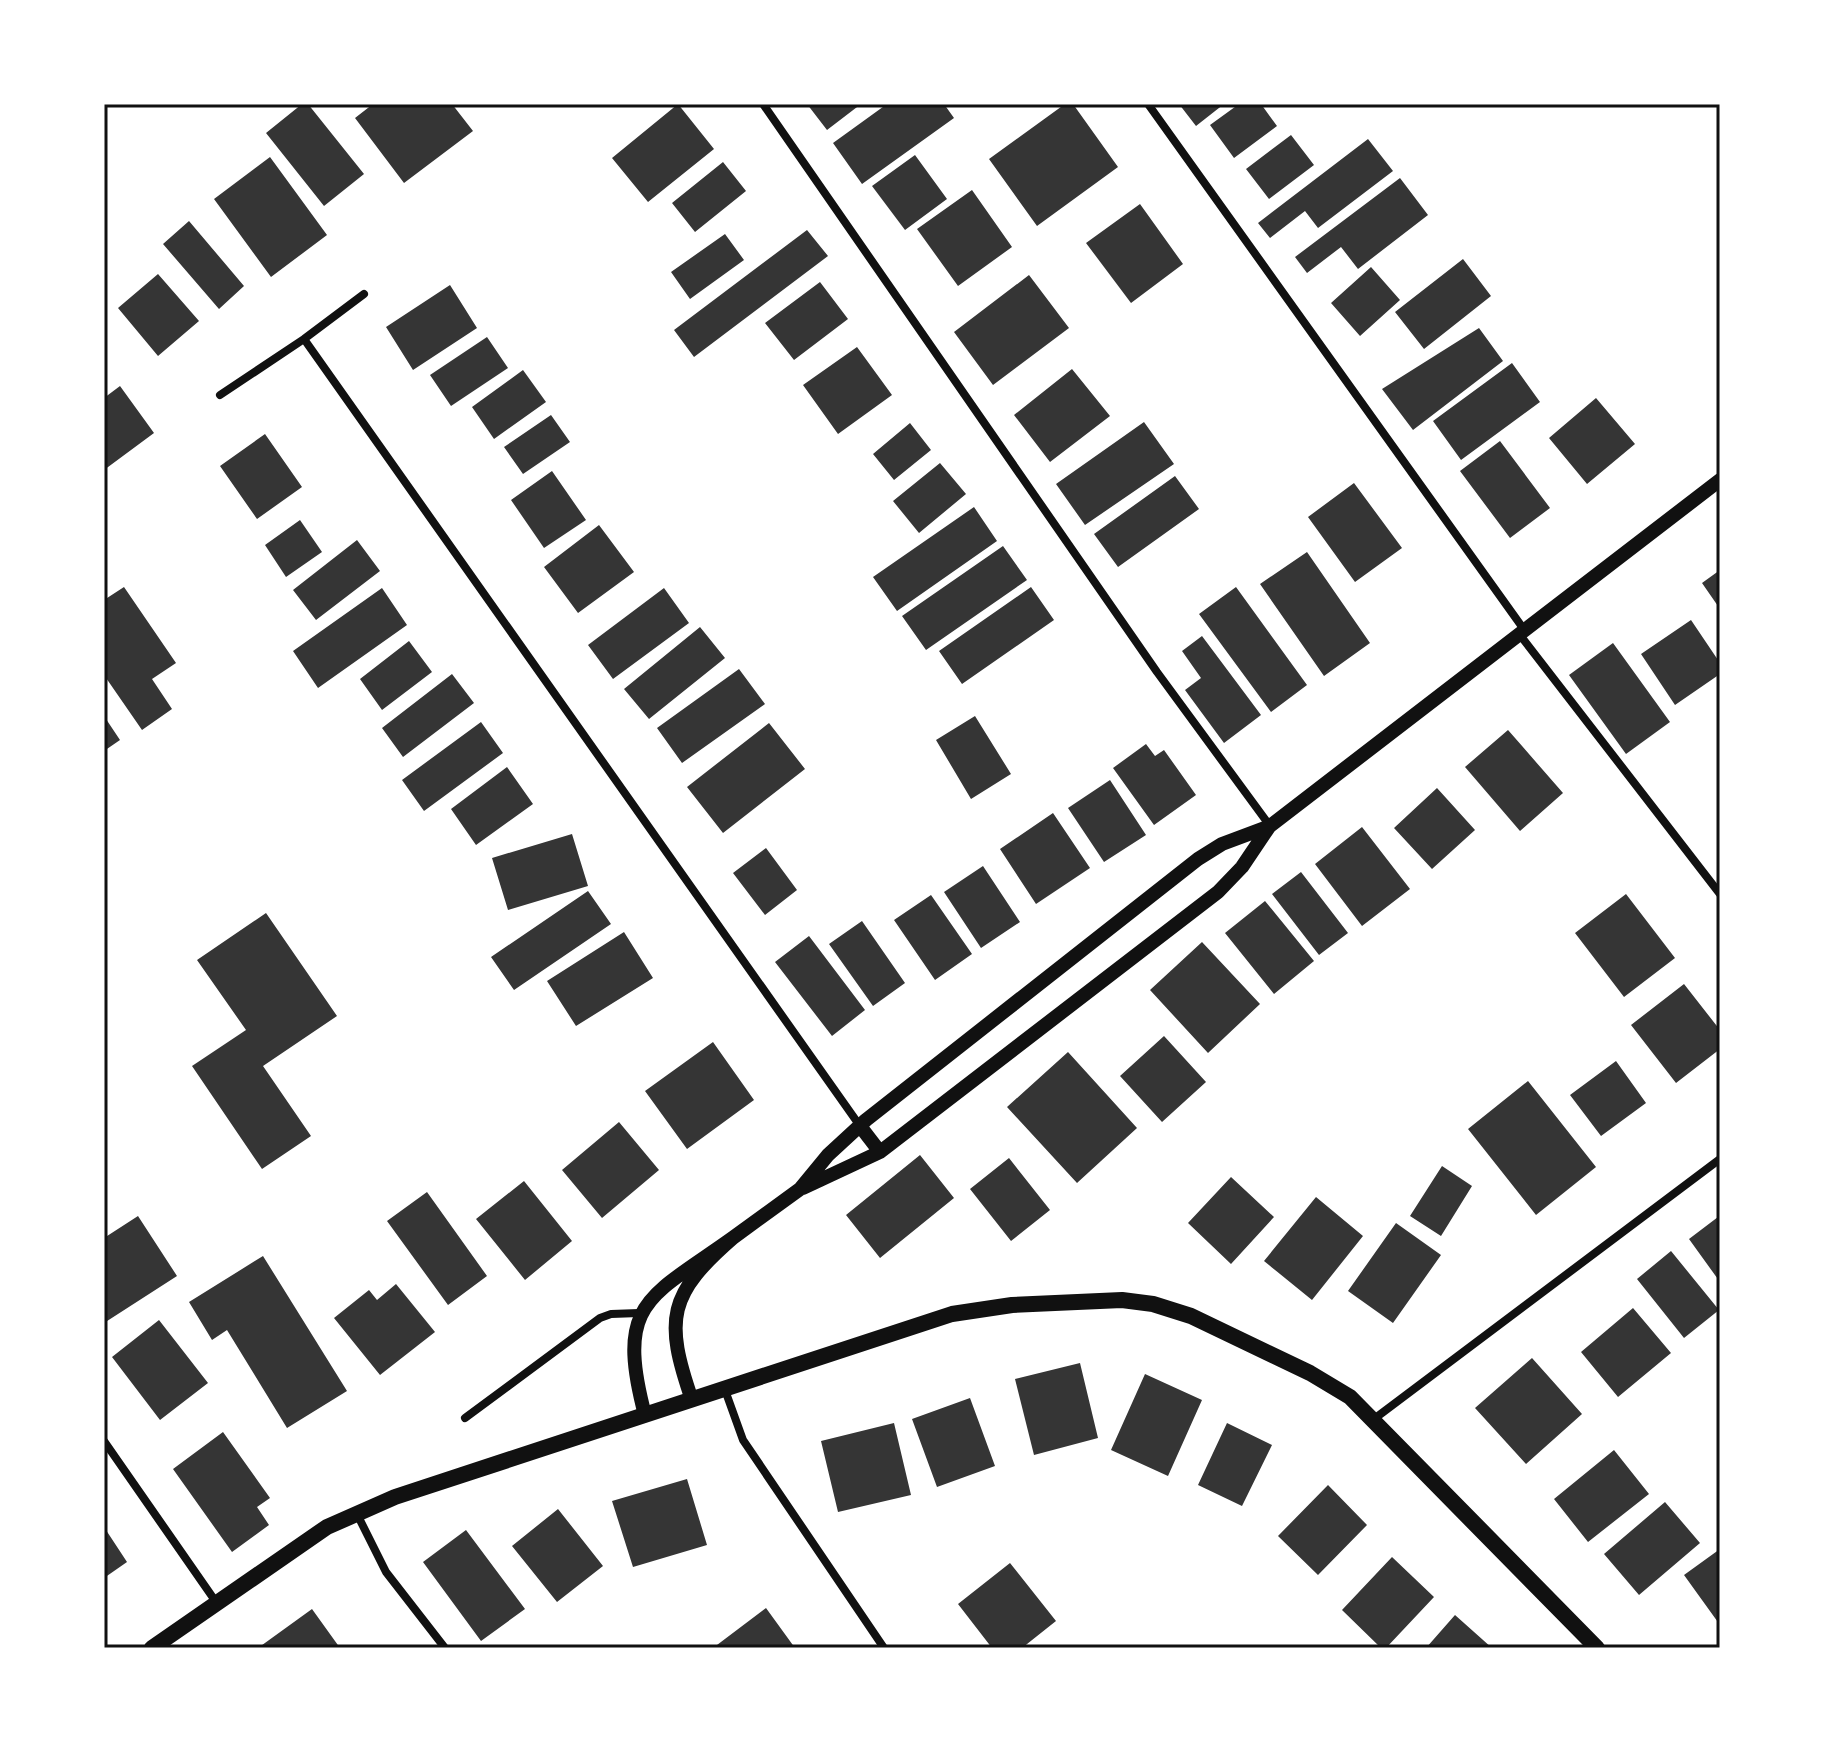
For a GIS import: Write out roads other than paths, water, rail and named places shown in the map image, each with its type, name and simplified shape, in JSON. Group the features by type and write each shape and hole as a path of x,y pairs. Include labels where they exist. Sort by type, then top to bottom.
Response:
{"main road":[{"path":"152,1648 285,1554 356,1512 968,1310 1012,1305 1133,1301 1180,1311 1310,1373 1350,1397 1597,1648"}],"street":[{"path":"763,104 1157,672 1270,826"},
{"path":"1148,104 1522,633 1720,894"},
{"path":"220,395 364,294"},
{"path":"304,339 880,1152"},
{"path":"800,1189 828,1155 860,1126 1198,859 1222,844 1270,826 1720,480"},
{"path":"645,1415 632,1351 639,1313 657,1292 800,1189 880,1152 1218,892 1242,867 1270,826"},
{"path":"1374,1419 1720,1159"},
{"path":"692,1400 675,1349 677,1316 691,1279 734,1237"},
{"path":"465,1418 595,1321 611,1314 639,1313"},
{"path":"725,1390 743,1440 884,1648"},
{"path":"104,1441 216,1602"},
{"path":"356,1512 386,1572 445,1648"}]}
